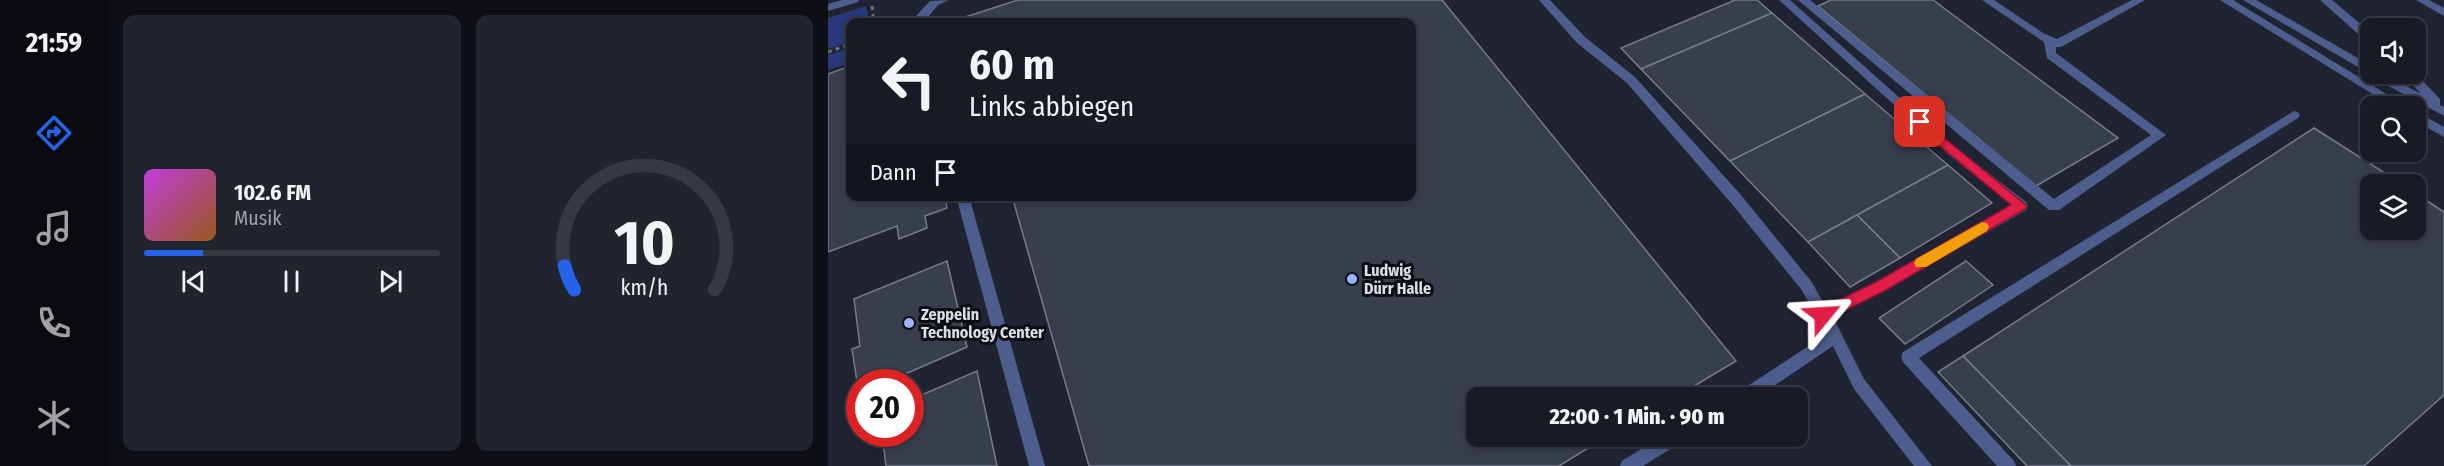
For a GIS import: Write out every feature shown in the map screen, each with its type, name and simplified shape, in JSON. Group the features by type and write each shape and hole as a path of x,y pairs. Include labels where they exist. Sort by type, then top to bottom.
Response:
{"lane":[{"path":"828,8 854,0"},
{"path":"920,18 934,3 944,0"},
{"path":"1544,0 1581,40 1638,88 1736,199 1806,285 1836,336 1859,384 1924,466"},
{"path":"1784,0 1952,151 2020,206 1881,286 1823,315"},
{"path":"1803,0 2054,206 2160,135 2051,55 2049,41"},
{"path":"1987,0 2057,44 2067,41 2140,0"},
{"path":"2225,0 2383,96"},
{"path":"2248,0 2360,64"},
{"path":"2325,0 2360,30"},
{"path":"2421,0 2444,13"},
{"path":"2394,84 2444,111"},
{"path":"2418,84 2444,111"},
{"path":"2008,466 1908,357 2294,115"},
{"path":"2426,122 2444,133"},
{"path":"963,201 1037,466"},
{"path":"1759,387 1836,336"},
{"path":"1628,466 1659,447"}],"path":[{"path":"871,3 873,18"},
{"path":"828,52 846,45"}],"shaded area":[{"path":"866,6 868,18 846,18 846,43 828,49 828,18"},
{"path":"846,49 846,64 828,70 828,55"}],"building":[{"name":"Ludwig Dürr Halle","path":"1018,0 1442,0 1736,361 1692,387 1466,387 1466,447 1590,447 1559,466 1089,466 1013,201 1416,201 1416,18 962,18"},
{"path":"1735,0 1757,0 1772,13 1641,69 1621,48"},
{"path":"1831,0 1933,0 2118,138 2036,186 1818,6"},
{"path":"1772,13 1865,94 1730,161 1641,69"},
{"path":"846,67 846,201 946,201 947,208 925,216 927,228 899,239 897,226 828,252 828,74"},
{"path":"1865,94 1948,165 1808,242 1730,161"},
{"path":"2314,128 2360,157 2360,162 2367,162 2386,174 2360,174 2360,240 2426,240 2426,200 2444,212 2444,395 2364,466 2071,466 1963,356"},
{"path":"1948,165 1992,203 1900,258 1857,215"},
{"path":"1857,215 1900,258 1850,287 1808,242"},
{"name":"Zeppelin Technology Center","path":"947,261 967,347 917,369 855,369 852,349 860,346 854,299"},
{"path":"1966,261 1993,285 1905,344 1879,318"},
{"path":"1963,356 2071,466 2027,466 1938,372"},
{"path":"977,371 997,466 886,466 884,447 924,447 924,394"}],"slow traffic":[{"path":"1921,263 1982,227"}],"place":[{"name":"Ludwig Dürr Halle","path":"1352,279"},
{"name":"Zeppelin Technology Center","path":"909,323"}],"route":[{"path":"1823,315 1881,286 2020,206 1920,122"}]}
